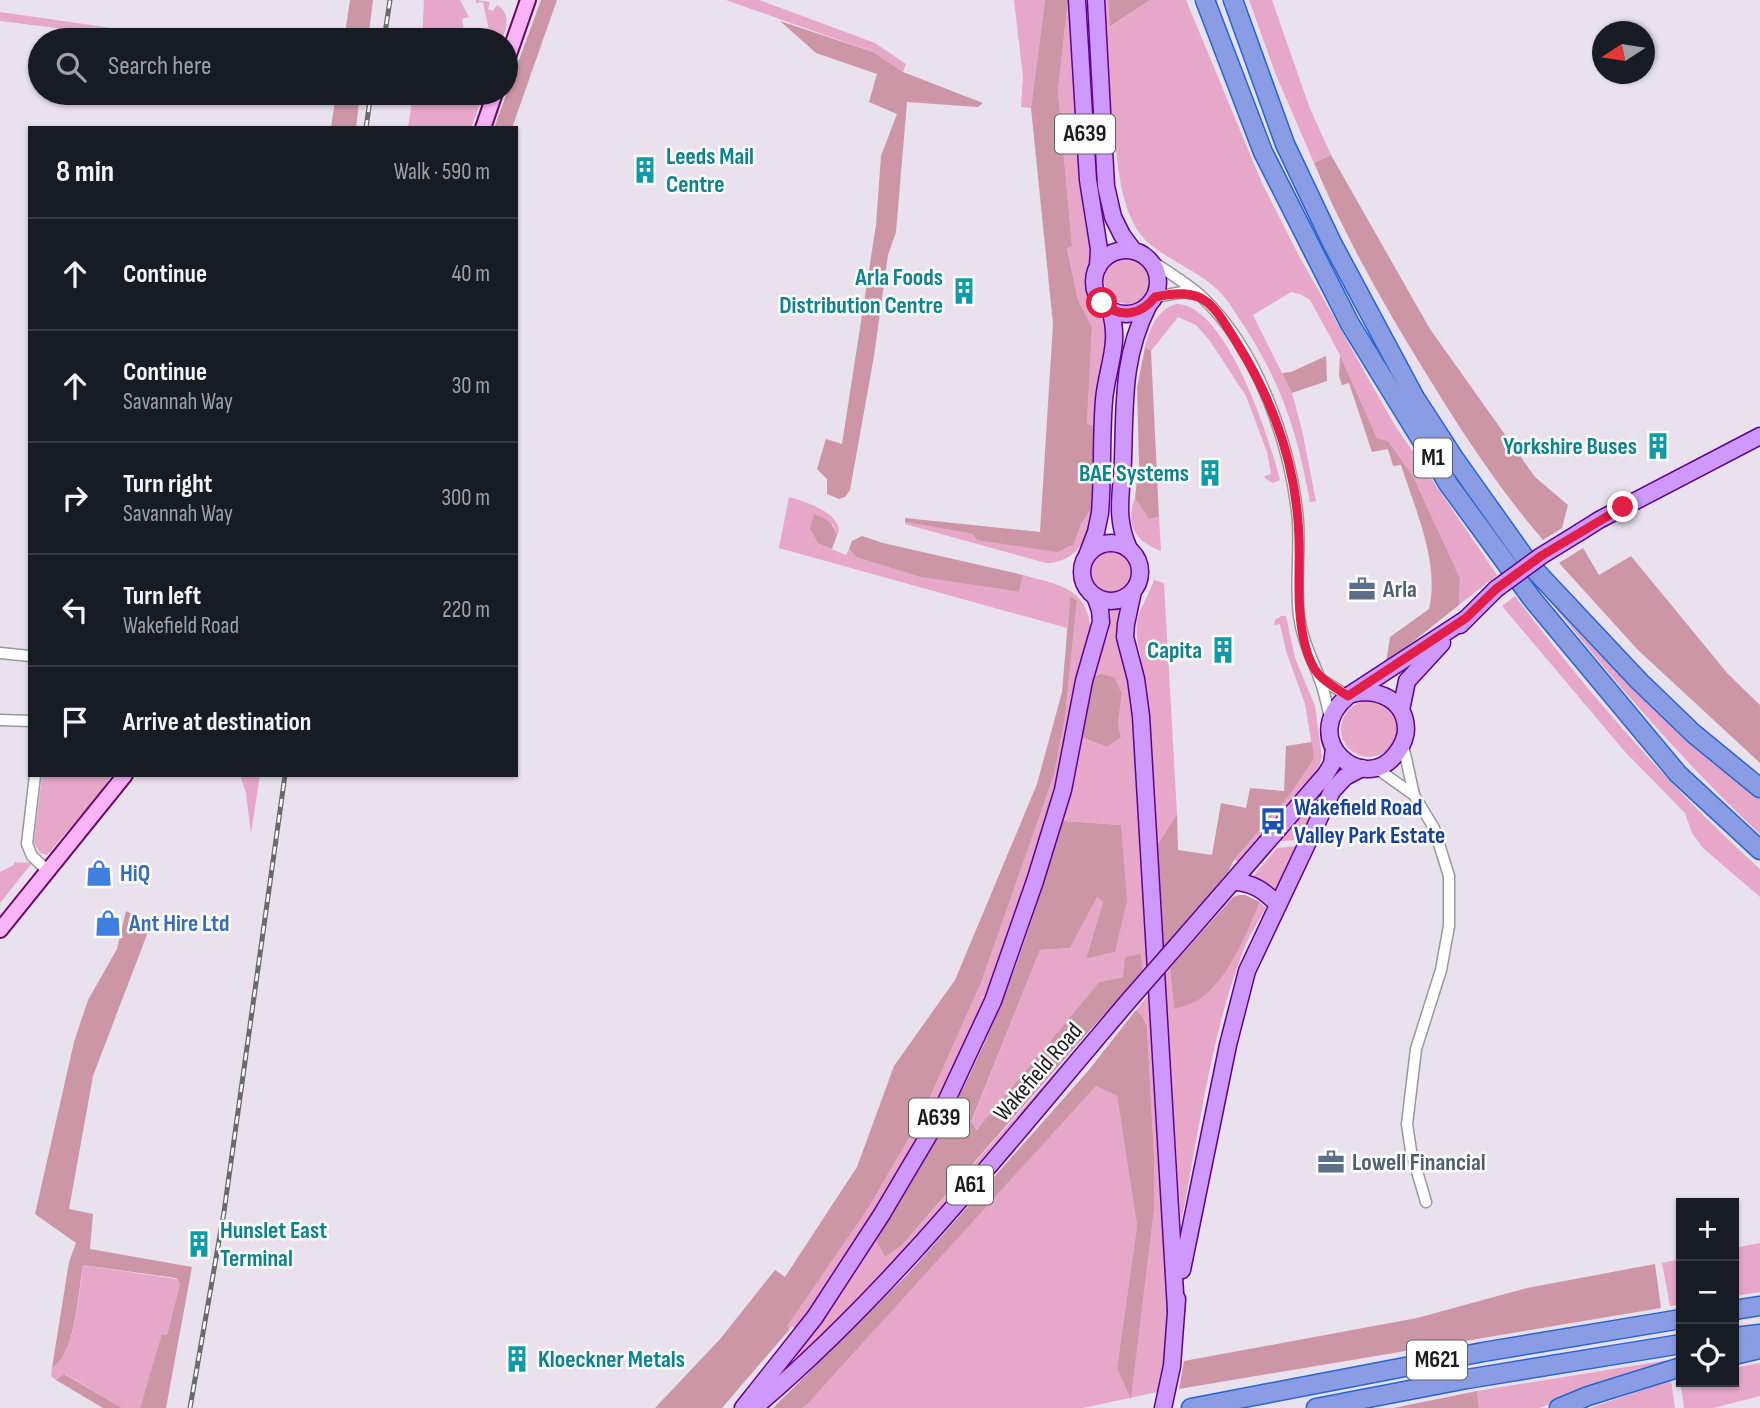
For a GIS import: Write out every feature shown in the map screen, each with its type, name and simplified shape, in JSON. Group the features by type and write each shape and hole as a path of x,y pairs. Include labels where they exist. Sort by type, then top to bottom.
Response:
{"highway":[{"name":"M1","path":"1205,0 1263,152 1350,324 1450,485 1533,600 1678,774 1760,850"},
{"name":"M1","path":"1233,0 1285,144 1326,230 1415,398 1454,458 1530,565 1639,681 1694,734 1760,788"},
{"path":"1739,1309 1760,1306"},
{"name":"M621","path":"1193,1408 1483,1352 1676,1320"},
{"path":"1739,1336 1760,1334"},
{"name":"M621","path":"1316,1408 1407,1389 1676,1345"},
{"path":"1739,1354 1760,1349"},
{"path":"1559,1408 1588,1396 1676,1369"}],"main road":[{"path":"518,28 528,0"},
{"name":"A639","path":"1077,0 1088,180 1099,241 1098,267"},
{"name":"A639","path":"1096,0 1106,186 1114,217 1133,250"},
{"path":"483,126 491,105"},
{"path":"1133,591 1115,601 1105,600 1088,590 1082,574 1083,563 1096,532 1100,513 1104,397 1116,332 1110,310 1097,295 1094,286 1098,267 1109,255 1116,251 1133,250 1149,259 1158,275 1158,286 1136,329 1132,347 1125,394 1119,512 1122,534 1139,564 1140,574 1133,591 1125,637 1136,679 1141,716 1176,1310"},
{"path":"1110,310 1123,314 1137,312 1152,301"},
{"path":"1401,710 1407,681 1496,589 1541,556 1599,520 1760,436"},
{"path":"1088,553 1095,547 1112,542 1129,549"},
{"name":"A639","path":"743,1408 815,1317 882,1214 937,1121 993,1001 1035,881 1062,790 1084,681 1099,635 1100,610 1095,596"},
{"path":"1331,718 1339,704 1350,695 1466,618"},
{"path":"1163,1408 1172,1366 1176,1310 1186,1243 1228,1045 1247,971 1332,791 1345,777 1392,760 1403,745 1406,725 1401,710 1391,700 1379,693 1365,691 1350,695"},
{"name":"Wakefield Road","path":"754,1408 804,1366 899,1269 1326,774 1332,764 1334,749 1329,734 1331,718"},
{"path":"1334,749 1350,765 1369,768"},
{"path":"0,930 122,777"},
{"path":"1233,882 1246,882 1257,887 1278,905"}],"street":[{"path":"1149,259 1199,295 1223,322 1256,373 1274,412 1296,505 1299,618 1306,648 1319,678 1331,718"},
{"path":"1152,301 1183,292 1199,295"},
{"path":"0,653 28,656"},
{"path":"1319,678 1350,695"},
{"path":"0,720 28,722"},
{"path":"1403,745 1414,795 1434,828 1449,876 1449,926 1441,970 1416,1049 1407,1124 1411,1151 1426,1202"},
{"path":"1369,768 1414,795"},
{"path":"35,777 27,844 32,856 48,871"}],"shaded area":[{"path":"350,0 373,0 370,28 346,28"},
{"path":"424,0 460,0 469,17 462,19 464,28 423,28"},
{"path":"476,0 490,2 488,9 493,11 497,5 506,16 505,28 488,28 483,2 476,3"},
{"path":"541,0 557,0 513,126 495,126 502,105 518,105 518,63"},
{"path":"726,0 759,0 875,43 906,64 903,72 873,52"},
{"path":"1014,0 1045,0 1031,108 1021,107 1023,77"},
{"path":"1045,0 1068,0 1058,91 1072,246 1067,248 1078,300 1092,327 1087,424 1094,425 1094,505 1081,524 1074,544 1057,552 977,540 973,534 905,522 905,518 1040,532 1053,324 1031,108"},
{"path":"1068,0 1094,247 1086,275 1086,291 1091,305 1106,324 1108,342 1097,388 1094,425 1087,424 1092,327 1078,300 1067,247 1072,245 1058,91"},
{"path":"1103,0 1108,0 1111,27 1150,0 1186,0 1262,183 1298,254 1394,424 1497,575 1459,605 1460,578 1413,476 1388,441 1377,438 1340,355 1310,300 1291,292 1253,315 1292,393 1316,501 1310,502 1287,412 1270,371 1246,329 1218,290 1152,246 1132,220 1121,186 1113,117 1109,116"},
{"path":"1108,0 1150,0 1110,27"},
{"path":"1249,0 1272,0 1309,106 1331,155 1314,163 1276,75"},
{"path":"0,12 112,28 57,28 0,21"},
{"path":"780,21 873,52 903,72 983,103 978,107 907,102 896,232 888,255 874,356 850,490 845,497 839,499 827,494 827,479 817,469 826,439 842,444 876,225 881,156 897,114 869,102 877,74 816,53"},
{"path":"334,105 359,105 356,126 331,126"},
{"path":"411,105 480,105 472,126 408,126"},
{"path":"1331,155 1430,329 1535,477 1568,505 1562,528 1543,540 1511,501 1467,439 1366,271 1314,163"},
{"path":"1127,258 1144,264 1150,281 1144,298 1127,304 1110,298 1104,281 1110,264"},
{"path":"1176,304 1194,310 1212,325 1228,348 1256,406 1280,480 1273,483 1264,476 1271,474 1267,452 1246,396 1210,341 1196,325 1178,317 1151,351 1145,347 1159,315"},
{"path":"1145,347 1151,351 1159,517 1149,519 1135,498 1139,464 1137,388"},
{"path":"1340,355 1377,438 1388,441 1413,476 1460,578 1459,605 1386,663 1390,637 1429,609 1432,591 1429,555 1401,465 1393,466 1388,449 1372,452 1349,383 1342,385 1339,376"},
{"path":"1326,356 1327,381 1292,393 1282,373 1291,372"},
{"path":"789,497 819,508 837,524 837,535 833,524 819,544 846,555 849,549 856,557 920,577 1019,592 1023,575 1059,585 1077,596 1083,604 1091,629 1028,894 981,1015 927,1124 897,1177 832,1280 796,1329 792,1326 789,1330 786,1327 922,1115 981,983 1054,775 1065,718 1077,600 1070,597 1067,628 779,548"},
{"path":"1135,498 1149,519 1159,517 1161,551 1145,542 1134,531 1131,517"},
{"path":"1094,505 1090,526 1081,545 1067,558 1057,562 1046,563 905,524 1074,544 1081,524"},
{"path":"814,514 833,527 837,535 832,549 819,544 810,529"},
{"path":"862,536 1023,575 1019,592 920,577 856,557 849,549 852,541"},
{"path":"1583,548 1599,575 1631,556 1728,674 1760,705 1760,763 1638,650 1559,563"},
{"path":"1112,550 1127,556 1133,571 1127,586 1112,592 1097,586 1091,571 1097,556"},
{"path":"1154,580 1164,583 1177,814 1156,847 1137,658 1141,657 1137,632 1138,616"},
{"path":"1552,595 1760,796 1760,834 1676,750 1548,599"},
{"path":"1515,596 1631,738 1694,806 1760,869 1760,897 1703,848 1692,833 1685,813 1626,753 1502,606"},
{"path":"1070,597 1077,600 1065,718 1054,775 981,983 922,1115 868,1208 787,1326 789,1330 722,1408 655,1408 721,1338 775,1270 785,1277 857,1167 894,1066 955,980 1037,784 1062,692"},
{"path":"1120,609 1118,633 1132,693 1152,962 1143,972 1141,954 1123,977 1099,982 978,1130 971,1123 1040,950 1070,948 1097,896 1103,902 1086,959 1115,952 1121,825 1063,821 1081,737 1107,747 1121,736 1118,723 1122,694 1092,678 1109,631 1110,610"},
{"path":"1286,616 1295,658 1315,706 1322,757 1318,769 1272,823 1243,863 1234,860 1289,796 1314,759 1305,704 1286,651 1280,624 1274,625 1275,620"},
{"path":"1101,674 1114,677 1122,694 1118,723 1121,737 1107,747 1081,737 1092,678"},
{"path":"1363,701 1375,701 1385,705 1393,713 1397,729 1393,745 1385,753 1375,757 1363,757 1353,753 1345,745 1341,735 1341,723 1345,713 1353,705"},
{"path":"1312,742 1314,759 1289,796 1163,950 1156,847 1177,814 1178,850 1212,855 1221,803 1246,808 1250,788 1284,791 1286,746"},
{"path":"42,777 111,777 47,855 40,853 34,843"},
{"path":"241,777 260,777 251,833 246,793"},
{"path":"1324,789 1326,791 1300,840 1279,841"},
{"path":"1063,821 1121,825 1127,901 1115,952 1086,959 1103,902 1097,897 1070,948 1040,950 971,1122 977,1130 1099,982 1123,977 1125,957 1141,954 1143,972 902,1245 885,1257 876,1241 941,1130 984,1044 1024,942"},
{"path":"1297,846 1275,893 1252,878 1277,848"},
{"path":"14,862 32,863 0,903 0,872 14,865"},
{"path":"1239,895 1260,902 1230,965 1204,996 1174,1009 1170,968 1233,897"},
{"path":"1260,902 1266,908 1243,951 1222,1017 1206,1086 1181,1223 1164,975 1170,968 1174,1009 1204,996 1228,966"},
{"path":"126,911 151,924 93,1076 69,1209 93,1214 90,1249 192,1267 166,1408 140,1408 162,1334 167,1335 180,1284 176,1278 83,1265 71,1337 60,1361 52,1368 69,1262 76,1243 35,1214 74,1042 88,1000 117,949"},
{"path":"1153,990 1170,1293 1162,1391 1083,1408 802,1408 1096,1086 1117,1096 1137,1226 1117,1368 1131,1397 1154,1210 1154,1155 1147,1027 1136,1010"},
{"path":"1125,993 1127,995 907,1249 801,1360 793,1353 876,1241 885,1257 902,1245"},
{"path":"1136,1010 1147,1027 1154,1155 1154,1210 1131,1399 1117,1368 1137,1226 1117,1096 1096,1086 808,1403 802,1408 773,1408 907,1275 1088,1071"},
{"path":"1760,1243 1760,1292 1739,1295 1739,1247"},
{"path":"1676,1260 1676,1305 1670,1306 1662,1263"},
{"path":"1655,1264 1661,1308 1179,1389 1184,1361 1417,1318 1527,1288"},
{"path":"83,1265 176,1279 180,1284 167,1335 163,1334 140,1408 122,1408 65,1374 56,1380 51,1376 52,1368 60,1361 71,1337"},
{"path":"1676,1359 1676,1363 1539,1408 1479,1408 1477,1391"},
{"path":"1760,1363 1760,1396 1713,1408 1684,1408 1681,1387 1739,1387 1739,1367"},
{"path":"64,1374 122,1408 103,1408 56,1380"},
{"path":"1671,1380 1675,1408 1590,1408"},
{"path":"1477,1391 1479,1408 1393,1408"}],"railway":[{"path":"386,28 390,0"},
{"path":"366,126 369,105"},
{"path":"190,1408 224,1212 285,777"}],"place":[{"name":"Leeds Mail Centre","path":"645,170"},
{"name":"Arla Foods Distribution Centre","path":"964,291"},
{"name":"Yorkshire Buses","path":"1658,446"},
{"name":"BAE Systems","path":"1210,473"},
{"name":"Arla","path":"1362,589"},
{"name":"Capita","path":"1223,650"},
{"name":"Wakefield Road Valley Park Estate","path":"1273,821"},
{"name":"HiQ","path":"99,873"},
{"name":"Ant Hire Ltd","path":"108,923"},
{"name":"Lowell Financial","path":"1331,1162"},
{"name":"Hunslet East Terminal","path":"199,1244"},
{"name":"Kloeckner Metals","path":"517,1359"}],"route":[{"path":"1102,303 1110,310 1123,314 1137,312 1148,306 1155,297 1183,292 1199,295 1216,312 1256,373 1274,412 1292,475 1299,539 1299,618 1306,648 1319,678 1348,696 1466,618 1496,589 1541,556 1623,507"}]}
